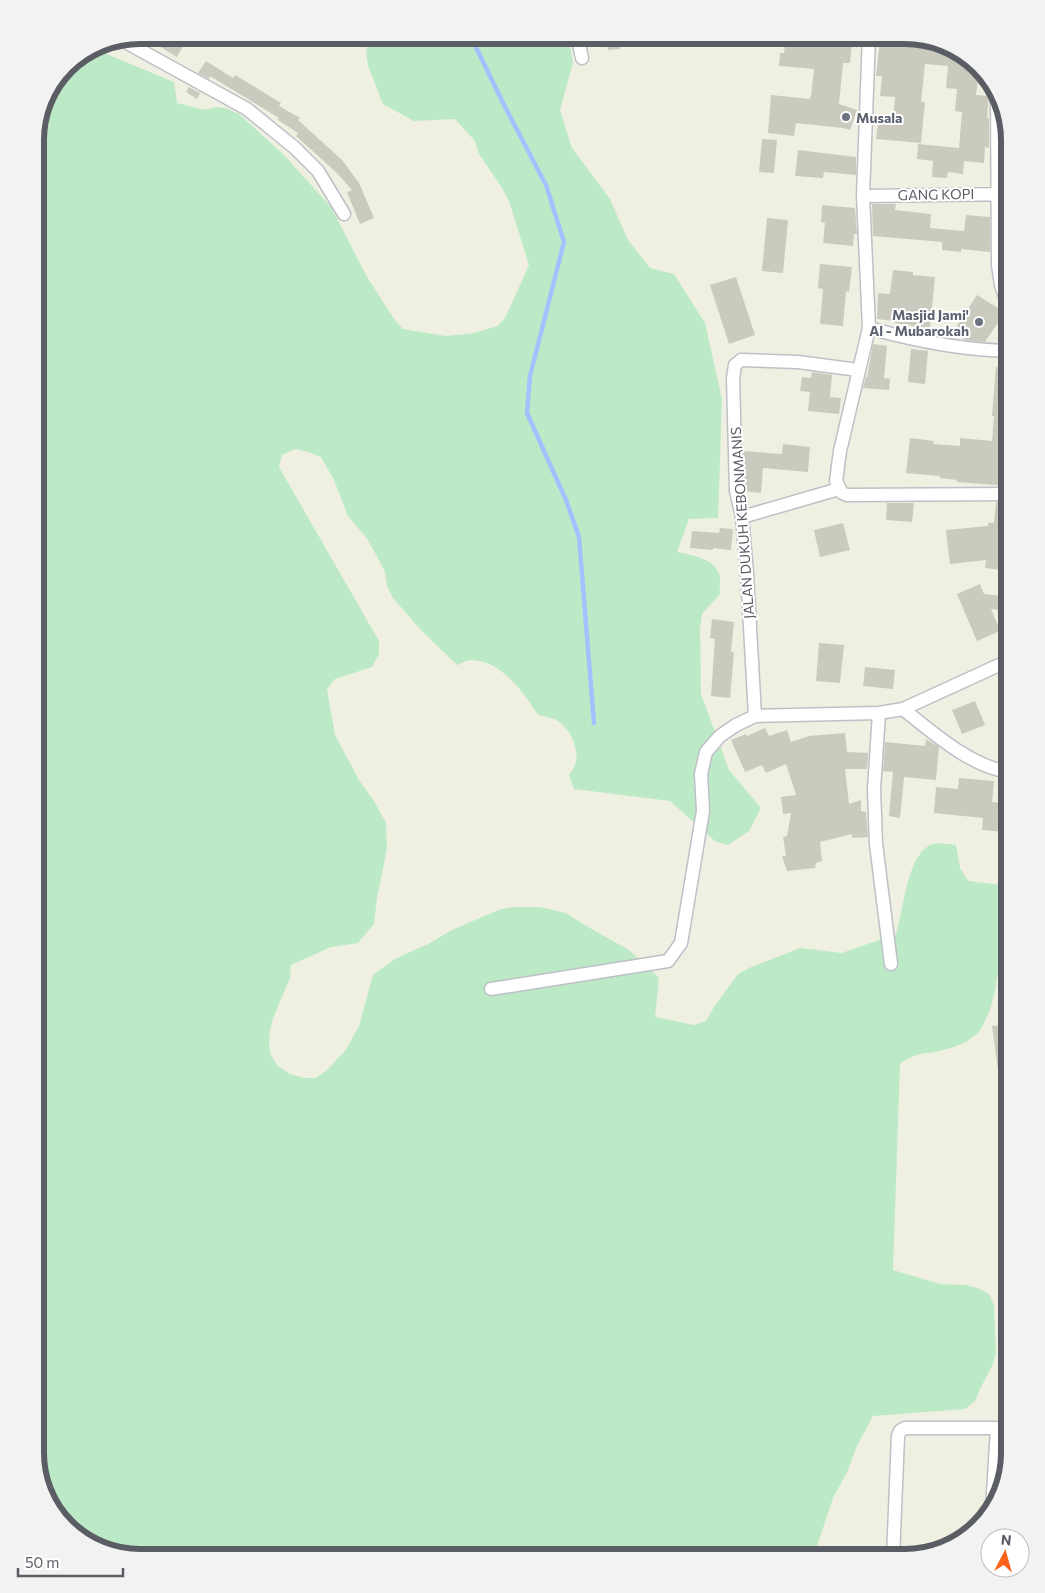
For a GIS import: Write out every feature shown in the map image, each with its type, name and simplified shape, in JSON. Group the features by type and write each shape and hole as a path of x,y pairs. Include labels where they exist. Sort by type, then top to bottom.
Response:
{"street":[{"path":"579,44 582,58"},
{"path":"868,44 863,196 869,328 840,451 836,481 842,493 847,495 1001,494"},
{"path":"130,45 247,109 295,148 318,171 344,214"},
{"path":"997,112 998,265 1001,285"},
{"name":"GANG KOPI","path":"863,196 1001,193"},
{"path":"869,328 940,345 1001,351"},
{"name":"JALAN DUKUH KEBONMANIS","path":"755,716 742,517 736,491 733,378 735,365 741,360 798,362 858,370"},
{"path":"742,517 839,488"},
{"path":"491,990 668,961 681,943 703,811 701,774 706,752 720,736 736,725 755,716 878,713 903,709 1001,664"},
{"path":"903,709 936,735 966,755 1001,771"},
{"path":"878,713 874,789 876,844 891,964"},
{"path":"892,1549 898,1436 900,1431 905,1428 1001,1428"},
{"path":"993,1492 997,1428"}],"green space":[{"path":"368,44 570,44 573,62 560,110 572,148 610,199 628,240 650,268 674,274 705,323 722,399 718,518 689,519 677,552 707,561 712,564 719,574 720,594 702,614 700,628 701,694 729,770 761,808 749,831 728,845 715,841 670,801 574,789 569,775 575,765 576,749 566,729 554,719 538,715 519,688 493,666 472,660 457,665 421,630 393,598 387,586 385,572 366,537 348,516 334,480 321,457 295,449 282,455 279,467 379,641 379,654 372,667 335,679 327,689 335,735 359,780 374,801 386,823 387,848 374,924 358,943 331,947 291,965 290,978 273,1018 270,1030 271,1056 278,1066 290,1074 304,1078 316,1078 327,1070 345,1051 359,1026 373,975 395,959 430,943 452,930 501,909 540,907 566,913 629,950 659,978 655,1017 694,1025 706,1021 738,974 749,968 800,948 842,953 896,934 911,873 922,852 930,845 939,843 956,845 960,868 968,881 1001,885 1001,953 992,1002 980,1030 973,1037 958,1045 937,1052 916,1055 900,1064 893,1270 940,1284 965,1285 978,1288 989,1294 994,1305 996,1354 975,1401 965,1409 873,1416 833,1498 816,1549 133,1549 109,1544 97,1539 76,1525 57,1501 47,1478 44,1454 44,133 47,115 54,97 64,81 86,60 102,52 174,82 177,103 205,110 217,107 239,114 284,155 331,207 367,277 394,319 403,329 446,336 474,333 498,326 506,316 529,265 509,201 479,154 475,141 455,119 414,121 383,104 368,66 366,53"}],"building":[{"path":"156,44 180,44 183,46 177,57"},
{"path":"607,44 620,44 620,49 608,50"},
{"path":"785,44 852,44 850,63 843,63 839,104 857,110 850,130 796,123 794,136 768,133 771,95 810,99 811,96 814,69 779,66 780,53 784,53"},
{"path":"880,44 912,44 931,48 948,54 964,64 978,78 976,95 989,96 987,118 989,118 989,148 985,147 984,163 964,161 963,174 948,172 947,178 932,177 933,161 917,159 918,144 959,148 962,112 955,111 957,89 946,88 948,66 925,64 921,102 925,102 921,143 876,139 878,123 893,125 895,97 880,96 882,76 876,76"},
{"path":"206,61 233,78 235,75 281,103 279,106 300,118 298,120 342,160 359,183 374,218 360,224 347,192 352,190 337,173 296,136 298,133 278,120 279,118 210,76 209,79 198,73"},
{"path":"189,87 200,93 197,99 186,92"},
{"path":"762,139 777,140 774,173 759,172"},
{"path":"798,150 856,157 856,175 824,172 823,178 795,176"},
{"path":"872,204 896,204 895,210 931,214 930,228 964,231 966,215 990,217 990,252 961,249 961,252 942,250 942,242 873,236"},
{"path":"822,205 855,208 857,234 854,234 853,246 823,243 825,223 821,222"},
{"path":"767,218 788,220 783,273 762,271"},
{"path":"820,264 852,267 849,292 846,291 843,326 820,324 823,289 818,288"},
{"path":"893,270 913,272 913,275 935,277 930,328 877,319 878,293 890,294"},
{"path":"736,277 755,335 729,344 710,285"},
{"name":"Masjid Jami' Al - Mubarokah","path":"977,295 1001,310 1001,318 985,342 965,340 953,332"},
{"path":"873,344 887,346 884,378 890,379 889,390 863,388"},
{"path":"911,349 928,351 925,384 908,382"},
{"path":"996,367 1001,367 1001,485 956,482 957,480 940,478 940,476 906,473 910,438 934,441 933,444 960,446 960,438 992,441 994,416 992,416"},
{"path":"812,372 832,375 830,397 841,398 839,414 808,411 810,392 800,391 802,377 811,378"},
{"path":"783,444 810,447 808,472 763,468 761,493 744,491 743,451 782,454"},
{"path":"996,502 1001,502 1001,570 985,568 986,560 950,564 946,530 988,526 988,523 994,523"},
{"path":"887,503 914,503 912,522 886,520"},
{"path":"843,523 850,550 820,557 814,530"},
{"path":"720,528 733,529 731,550 690,548 692,531 719,533"},
{"path":"980,584 984,594 1001,596 1001,610 991,609 1000,631 977,641 957,594"},
{"path":"712,619 734,622 731,652 734,652 730,698 711,696 715,639 710,638"},
{"path":"819,643 844,645 840,683 816,681"},
{"path":"865,667 895,670 893,689 863,686"},
{"path":"975,701 985,725 962,734 952,710"},
{"path":"765,728 769,736 787,730 791,742 809,736 845,733 847,752 868,753 867,769 845,769 849,804 861,800 861,811 866,812 868,837 852,838 852,834 820,842 822,861 816,863 815,868 787,871 782,856 786,856 783,837 787,836 791,813 783,814 781,797 796,795 786,764 766,773 762,765 745,772 731,740 746,734 747,736"},
{"path":"926,739 939,747 936,780 904,777 900,818 889,816 893,772 883,771 885,742 925,746"},
{"path":"959,778 994,781 992,802 1001,803 1001,832 982,830 983,818 934,813 936,787 958,789"},
{"path":"992,1026 1001,1026 1001,1091"}],"waterway":[{"path":"474,44 546,185 564,242 530,376 527,413 566,500 579,537 594,723"}],"place":[{"name":"Musala","path":"846,117"},
{"name":"Masjid Jami' Al - Mubarokah","path":"979,322"}]}
